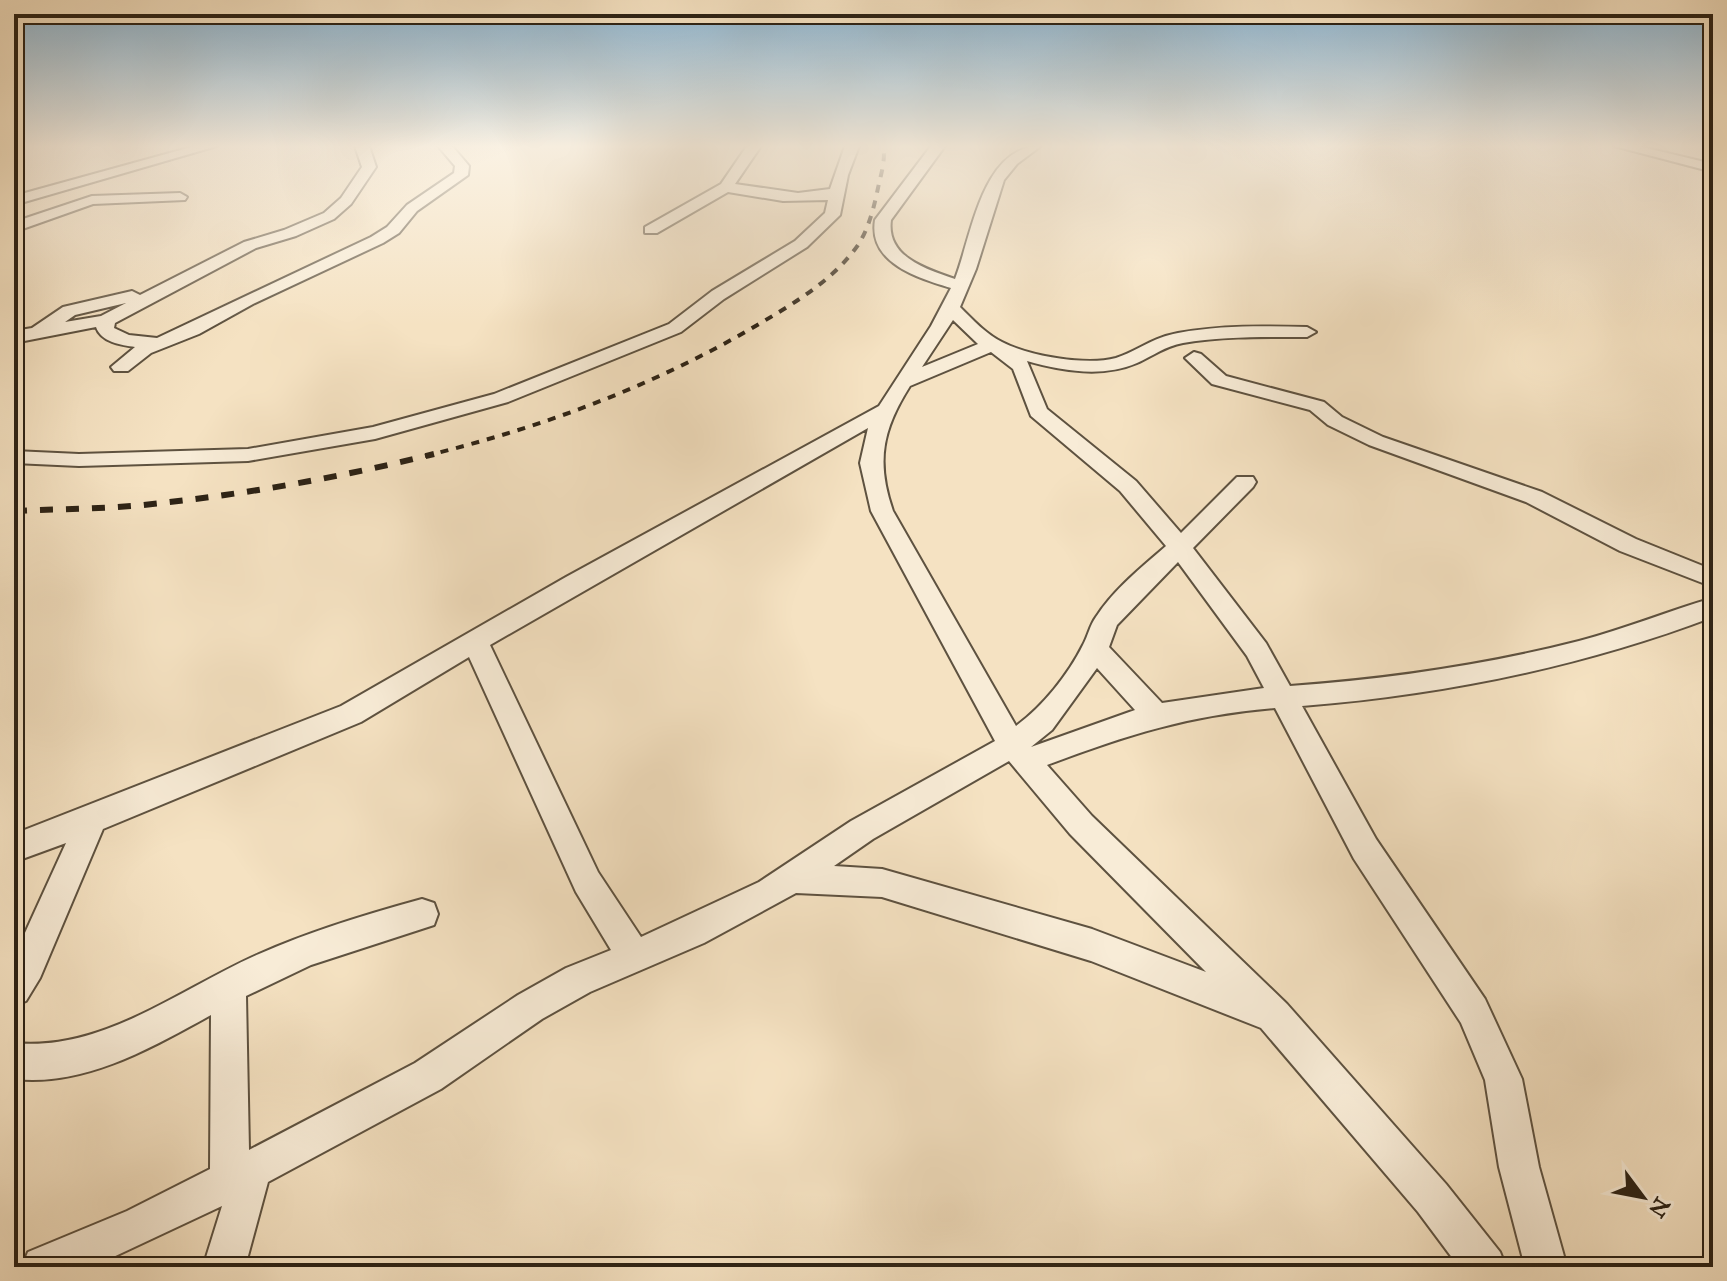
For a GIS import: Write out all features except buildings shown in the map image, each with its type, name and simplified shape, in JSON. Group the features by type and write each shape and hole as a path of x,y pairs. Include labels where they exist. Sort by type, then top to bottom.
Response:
{"street":[{"path":"14,227 72,206"},
{"path":"14,337 106,320 250,245 303,228 341,206"},
{"path":"121,367 135,354 157,343 193,330 247,300 377,240 393,230 415,206"},
{"path":"651,230 693,206"},
{"path":"14,457 79,460 248,455 375,433 501,398 683,324 718,295 778,260 817,231 832,215 834,206"},
{"path":"896,206 880,228 882,240 898,258 956,297 996,346 1023,369 1038,412 1128,486 1180,545 1257,650 1365,849 1473,1011 1503,1079 1519,1167 1546,1267 1559,1267"},
{"path":"986,206 956,297 885,410 873,447 870,475 882,511 1020,752 1081,825 1274,1016 1432,1198 1485,1267"},
{"path":"37,333 57,316 80,307 159,291"},
{"path":"106,320 105,330 109,335 124,340 188,344"},
{"path":"903,383 996,346 1058,364 1096,365 1127,361 1158,343 1208,333 1242,330 1307,332"},
{"path":"1194,358 1219,380 1317,406 1335,421 1376,441 1534,497 1604,534 1713,579"},
{"path":"14,848 91,820 351,714 885,410"},
{"path":"1020,752 1095,649 1106,621 1245,482"},
{"path":"43,1267 141,1225 241,1176 428,1076 530,1007 633,955 692,932 791,878 862,830 950,783 1020,752 1156,715 1391,686 1577,652 1656,630 1713,607"},
{"path":"475,642 580,870 633,955"},
{"path":"1095,649 1156,715"},
{"path":"14,989 28,966 91,820"},
{"path":"791,878 882,883 1092,945 1274,1016"},
{"path":"14,1061 30,1066 64,1063 106,1047 269,966 345,936 422,914"},
{"path":"224,1267 241,1176 228,987"}],"railway":[{"path":"425,456 513,432 600,401 724,344 803,297 838,268 862,238 874,206"},
{"path":"14,511 127,506 253,491 434,454"}]}
